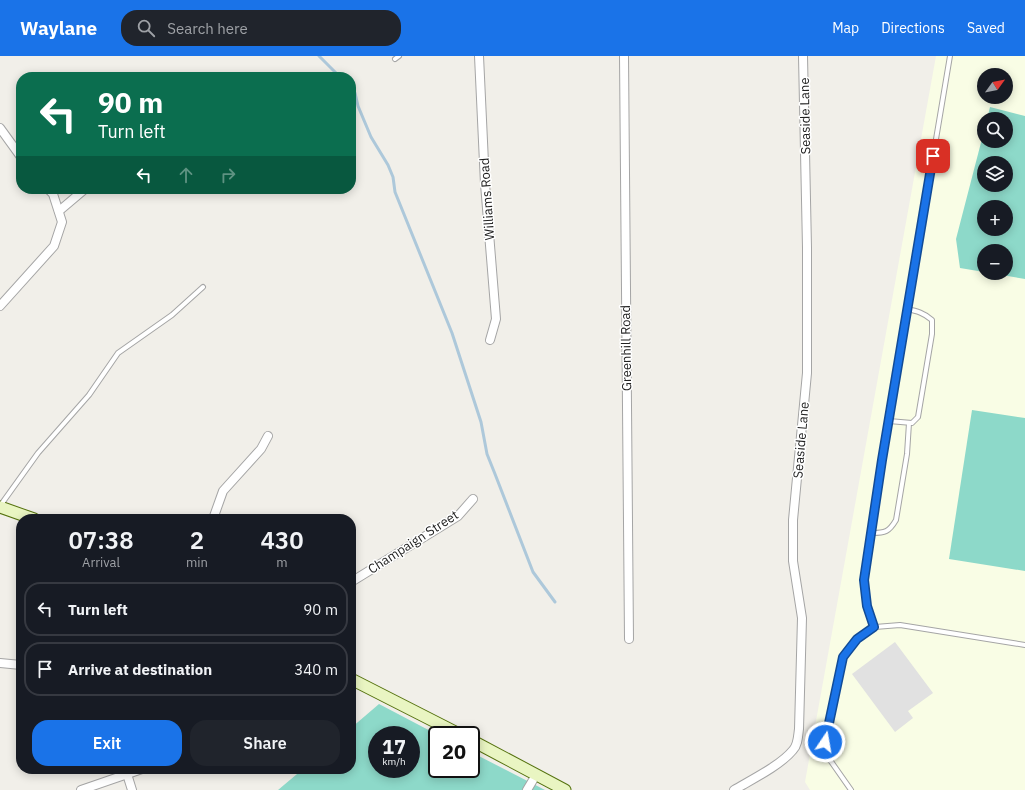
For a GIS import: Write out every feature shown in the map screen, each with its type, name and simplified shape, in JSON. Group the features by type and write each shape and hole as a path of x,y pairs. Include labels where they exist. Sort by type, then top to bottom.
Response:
{"main road":[{"path":"0,507 20,514"},
{"path":"356,682 443,726"},
{"path":"480,745 565,790"}],"street":[{"name":"Williams Road","path":"479,56 485,184 496,319 490,340"},
{"name":"Greenhill Road","path":"624,56 629,640"},
{"name":"Seaside Lane","path":"734,790 777,764 794,750 797,743 799,730 802,618 793,562 793,520 807,373 807,248 803,56"},
{"path":"0,128 16,150"},
{"path":"0,306 54,246 62,222 53,194"},
{"path":"58,211 79,194"},
{"path":"215,514 223,491 261,449 268,436"},
{"name":"Champaign Street","path":"356,579 458,516 473,499"},
{"path":"0,663 16,665"},
{"path":"82,790 127,774 132,790"},
{"path":"528,790 536,775"}],"lane":[{"path":"874,627 867,606 864,580 882,460 950,56"},
{"path":"0,507 38,452 89,395 118,353 172,315 203,287"},
{"path":"889,421 912,423 918,417 932,334 932,320 917,310 907,309"},
{"path":"872,533 883,533 891,529 896,520 907,454 909,423"},
{"path":"851,790 830,760 825,742 843,657 857,639 874,627 900,625 1025,645"}],"shaded area":[{"path":"936,56 1025,56 1025,790 810,790 805,782"},
{"path":"990,107 1009,112 989,112"},
{"path":"1013,113 1025,116 1025,279 1013,277 1013,244 977,244 977,271 960,268 956,239 977,158 977,192 1013,192 1013,156 978,156 980,148 1013,148"},
{"path":"972,410 1025,418 1025,571 949,559"},
{"path":"895,642 933,693 908,711 913,718 895,732 852,674"},
{"path":"379,704 428,730 428,778 480,778 480,757 545,790 278,790 297,774 356,774 356,724"}],"waterway":[{"path":"319,56 335,72"},
{"path":"356,97 371,137 388,165 393,177 395,192 452,333 481,422 487,454 533,572 555,602"}],"route":[{"path":"825,742 843,657 857,639 874,627 867,606 864,580 872,536 882,460 933,156"}]}
